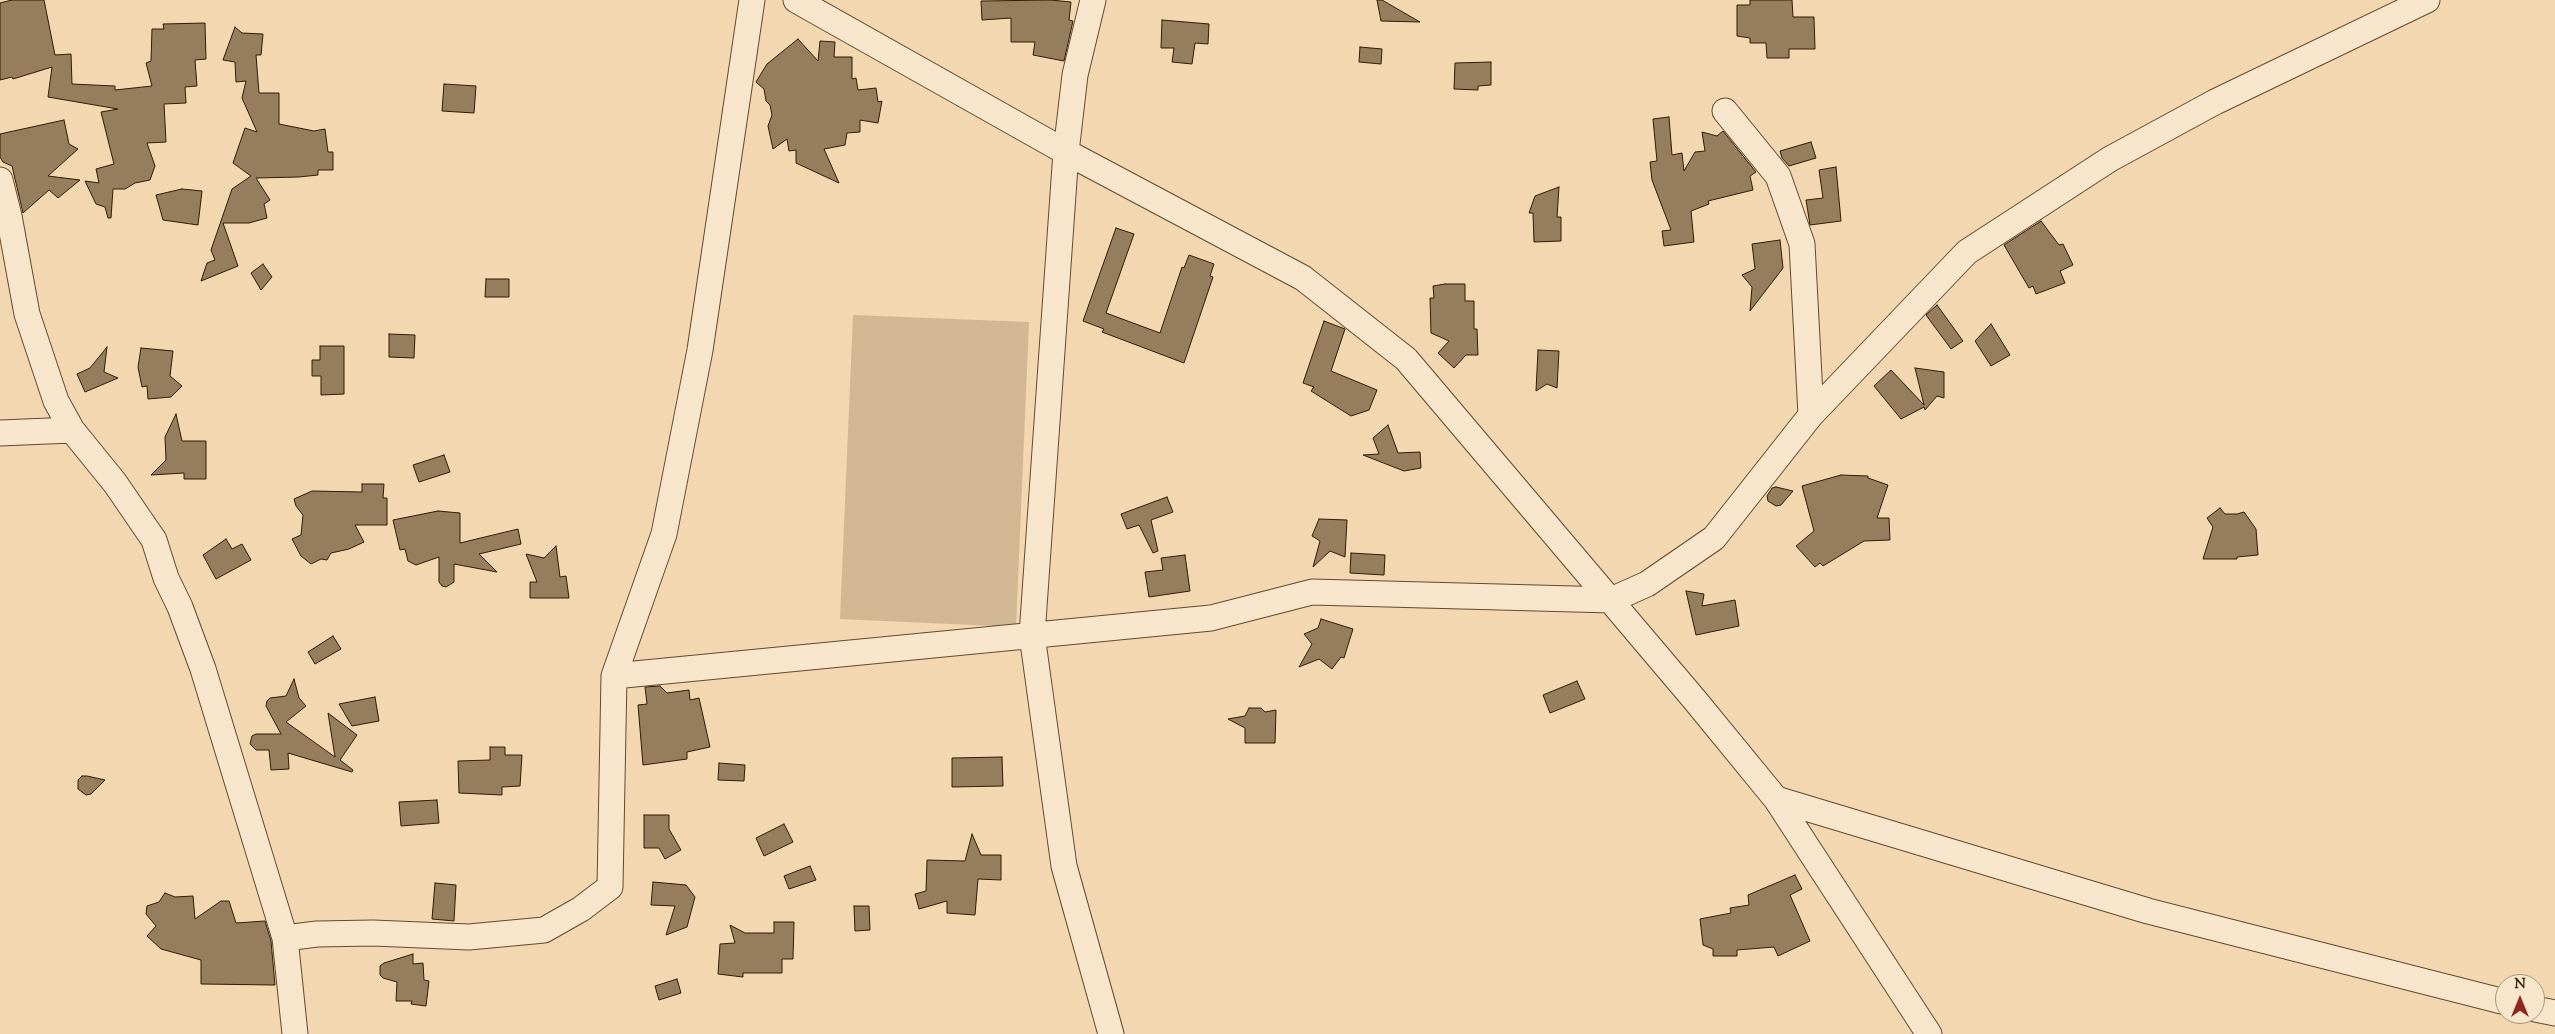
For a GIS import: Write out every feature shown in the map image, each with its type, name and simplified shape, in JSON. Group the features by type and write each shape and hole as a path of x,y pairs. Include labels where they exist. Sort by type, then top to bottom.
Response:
{"street":[{"path":"286,938 318,934 364,933 469,937 544,930 581,909 610,887 614,676 664,534 700,350 752,0"},
{"path":"796,0 824,8 1066,152 1303,278 1406,359 1611,600 1776,799 1929,1034"},
{"path":"1093,0 1076,75 1066,152 1032,635 1064,866 1111,1034"},
{"path":"614,676 1211,618 1312,592 1611,600 1647,584 1714,538 1811,415 1968,252 2110,159 2215,102 2427,0"},
{"path":"1725,111 1778,176 1802,244 1811,415"},
{"path":"0,180 9,216 27,314 56,401 72,430 115,483 154,540 166,578 180,607 203,669 286,938 295,1034"},
{"path":"0,433 72,430"},
{"path":"1776,799 2148,911 2495,999"}],"shaded area":[{"path":"853,315 1029,322 1016,627 840,619"}],"building":[{"path":"12,0 44,0 55,55 71,54 72,84 115,86 115,90 152,86 146,63 151,61 152,29 164,29 163,24 205,23 206,59 195,60 197,86 185,87 186,103 164,104 166,142 147,143 155,166 150,180 135,183 125,189 113,189 111,218 108,218 105,207 96,204 85,181 99,183 96,169 114,164 101,112 118,109 48,97 52,67 13,79 12,77 0,80 0,3"},
{"path":"1051,0 1071,2 1069,20 1073,21 1064,61 1033,55 1035,42 1011,42 1011,18 982,20 981,1"},
{"path":"1377,0 1382,0 1420,22 1381,21"},
{"path":"1750,0 1792,0 1793,17 1814,17 1815,49 1789,49 1789,58 1767,58 1766,43 1750,43 1750,38 1737,36 1737,5 1750,5"},
{"path":"1162,20 1209,24 1208,44 1195,43 1192,64 1172,62 1174,48 1161,48"},
{"path":"235,27 242,33 263,34 261,55 256,55 259,93 279,93 279,124 314,131 325,129 328,152 333,152 333,170 318,170 318,175 299,177 256,178 270,200 264,204 267,218 249,223 223,223 238,266 201,281 207,263 215,260 211,250 232,189 251,176 233,163 245,128 257,132 242,98 246,81 236,82 235,62 223,60"},
{"path":"798,39 818,61 820,41 835,42 834,57 852,57 852,79 856,78 858,90 876,88 878,102 882,101 878,123 860,120 860,132 847,133 845,145 824,149 839,183 796,163 796,150 789,151 787,139 773,149 768,126 772,115 770,105 766,101 764,89 756,82 767,64"},
{"path":"1360,47 1382,49 1381,64 1359,62"},
{"path":"1491,62 1491,85 1478,86 1478,90 1454,89 1455,63"},
{"path":"444,84 476,86 474,113 442,111"},
{"path":"1669,117 1672,155 1682,153 1684,171 1695,152 1705,151 1702,132 1717,136 1723,131 1756,172 1750,176 1753,190 1708,201 1709,204 1691,211 1694,242 1664,246 1662,231 1671,230 1652,180 1650,162 1657,161 1653,119"},
{"path":"64,120 69,144 78,149 48,176 80,180 58,198 49,190 23,213 12,166 3,162 0,157 0,134"},
{"path":"1811,142 1816,158 1789,166 1782,158 1780,151"},
{"path":"1836,167 1841,221 1810,225 1806,200 1823,198 1819,170"},
{"path":"1559,187 1557,217 1561,217 1561,241 1534,242 1533,213 1529,213 1535,196"},
{"path":"182,189 202,191 198,225 163,220 156,195"},
{"path":"2041,221 2059,245 2063,244 2073,265 2060,271 2065,283 2036,294 2033,286 2029,288 2004,245"},
{"path":"1116,228 1134,234 1106,313 1160,333 1182,267 1184,268 1189,255 1214,264 1210,276 1213,277 1184,363 1102,332 1104,329 1083,321"},
{"path":"1780,240 1783,268 1750,311 1752,287 1742,275 1755,269 1752,244"},
{"path":"263,264 272,277 261,290 251,273"},
{"path":"486,279 509,279 509,297 485,297"},
{"path":"1465,284 1465,301 1474,301 1474,329 1477,329 1478,355 1466,355 1454,368 1438,353 1449,341 1431,333 1430,298 1434,298 1433,286"},
{"path":"1937,305 1963,341 1951,349 1926,315"},
{"path":"1324,321 1345,329 1331,371 1377,390 1369,410 1351,416 1311,391 1314,387 1303,383"},
{"path":"1991,324 2010,355 1991,366 1975,341"},
{"path":"389,334 415,335 414,358 389,357"},
{"path":"320,346 344,346 344,394 321,395 321,376 312,376 312,360 320,360"},
{"path":"107,347 104,372 118,378 85,392 77,374 90,368"},
{"path":"141,348 173,351 170,376 182,386 171,397 148,399 147,386 142,387 138,367"},
{"path":"1538,350 1559,351 1557,388 1547,384 1536,391"},
{"path":"1915,368 1944,372 1944,398 1937,396 1925,410 1924,407 1901,419 1874,386 1891,370 1924,405"},
{"path":"176,414 182,441 206,441 206,479 184,479 184,473 151,475 166,460 165,437"},
{"path":"1388,425 1398,453 1420,452 1421,468 1404,471 1363,455 1379,454 1373,438"},
{"path":"444,455 450,472 419,482 413,465"},
{"path":"1841,475 1868,476 1868,478 1888,485 1877,518 1889,518 1890,540 1864,541 1823,566 1820,563 1815,567 1796,546 1814,531 1802,486"},
{"path":"362,484 384,484 383,498 387,498 387,525 355,525 364,542 349,549 331,553 327,560 321,559 311,564 301,556 292,539 301,535 303,515 296,506 294,499 312,491 362,492"},
{"path":"1776,487 1793,491 1781,505 1776,506 1768,501 1767,496 1772,488"},
{"path":"1167,497 1173,512 1151,520 1158,551 1153,553 1139,525 1127,529 1121,514"},
{"path":"2220,508 2225,514 2244,512 2256,529 2258,555 2237,557 2237,559 2203,559 2213,527 2207,518"},
{"path":"438,511 460,513 460,543 518,529 521,544 479,554 497,572 454,564 454,582 446,587 442,586 439,582 439,557 416,565 408,561 405,549 400,550 393,520"},
{"path":"1319,519 1347,520 1345,557 1330,551 1313,567 1320,541 1312,536"},
{"path":"226,539 232,549 242,544 251,560 216,579 203,555"},
{"path":"556,546 560,577 566,576 569,598 530,598 530,582 537,582 526,554 544,558"},
{"path":"1351,553 1385,555 1384,575 1350,573"},
{"path":"1185,555 1190,591 1149,597 1145,572 1163,570 1161,558"},
{"path":"1686,591 1704,594 1702,606 1735,600 1739,626 1696,635"},
{"path":"1321,619 1353,629 1344,658 1341,657 1332,669 1319,659 1299,667 1312,644 1304,634 1318,628"},
{"path":"333,636 341,649 315,664 308,652"},
{"path":"294,679 299,698 306,706 286,722 335,757 328,713 357,735 340,760 353,770 352,772 288,753 289,769 271,770 269,750 256,750 250,744 252,736 256,734 281,734 266,706 267,701 270,698 286,696"},
{"path":"1577,681 1585,699 1550,713 1543,695"},
{"path":"660,686 667,693 689,690 690,700 699,698 710,747 687,752 687,759 643,765 638,705 647,704 645,687"},
{"path":"375,697 379,721 352,726 339,704"},
{"path":"1249,708 1261,708 1265,712 1276,710 1275,743 1245,743 1245,728 1228,719 1245,716"},
{"path":"490,747 505,747 505,755 522,755 520,786 502,787 502,795 459,793 458,761 490,760"},
{"path":"1002,757 1003,786 952,787 952,758"},
{"path":"719,763 745,765 744,781 718,780"},
{"path":"82,776 105,780 91,794 86,795 78,789 78,780"},
{"path":"437,800 439,823 401,826 399,802"},
{"path":"644,815 669,815 669,829 681,850 665,859 659,848 644,848"},
{"path":"784,824 793,842 764,856 756,838"},
{"path":"972,834 981,855 1001,855 1001,880 978,879 975,915 947,913 947,901 919,909 915,894 926,891 927,860 965,861"},
{"path":"810,866 816,880 789,889 784,876"},
{"path":"1795,875 1802,889 1790,895 1810,941 1778,956 1774,947 1737,950 1737,956 1713,956 1713,949 1703,945 1700,919 1731,913 1730,908 1749,905 1748,895"},
{"path":"653,882 686,885 695,897 687,927 666,935 675,906 651,905"},
{"path":"435,883 456,885 454,921 432,919"},
{"path":"165,893 175,897 193,896 195,919 221,901 229,901 236,923 265,921 271,941 275,985 201,984 201,960 161,949 147,936 156,926 146,914 147,906 159,902"},
{"path":"854,906 869,906 870,930 855,931"},
{"path":"774,922 794,922 793,959 782,959 782,973 743,973 743,977 718,974 720,944 735,943 730,925 745,933 774,933"},
{"path":"413,954 413,964 423,963 424,980 429,981 426,1006 411,1004 412,1001 396,1001 397,982 383,978 380,975 380,966 384,963"},
{"path":"677,979 681,993 659,1000 655,986"}]}
